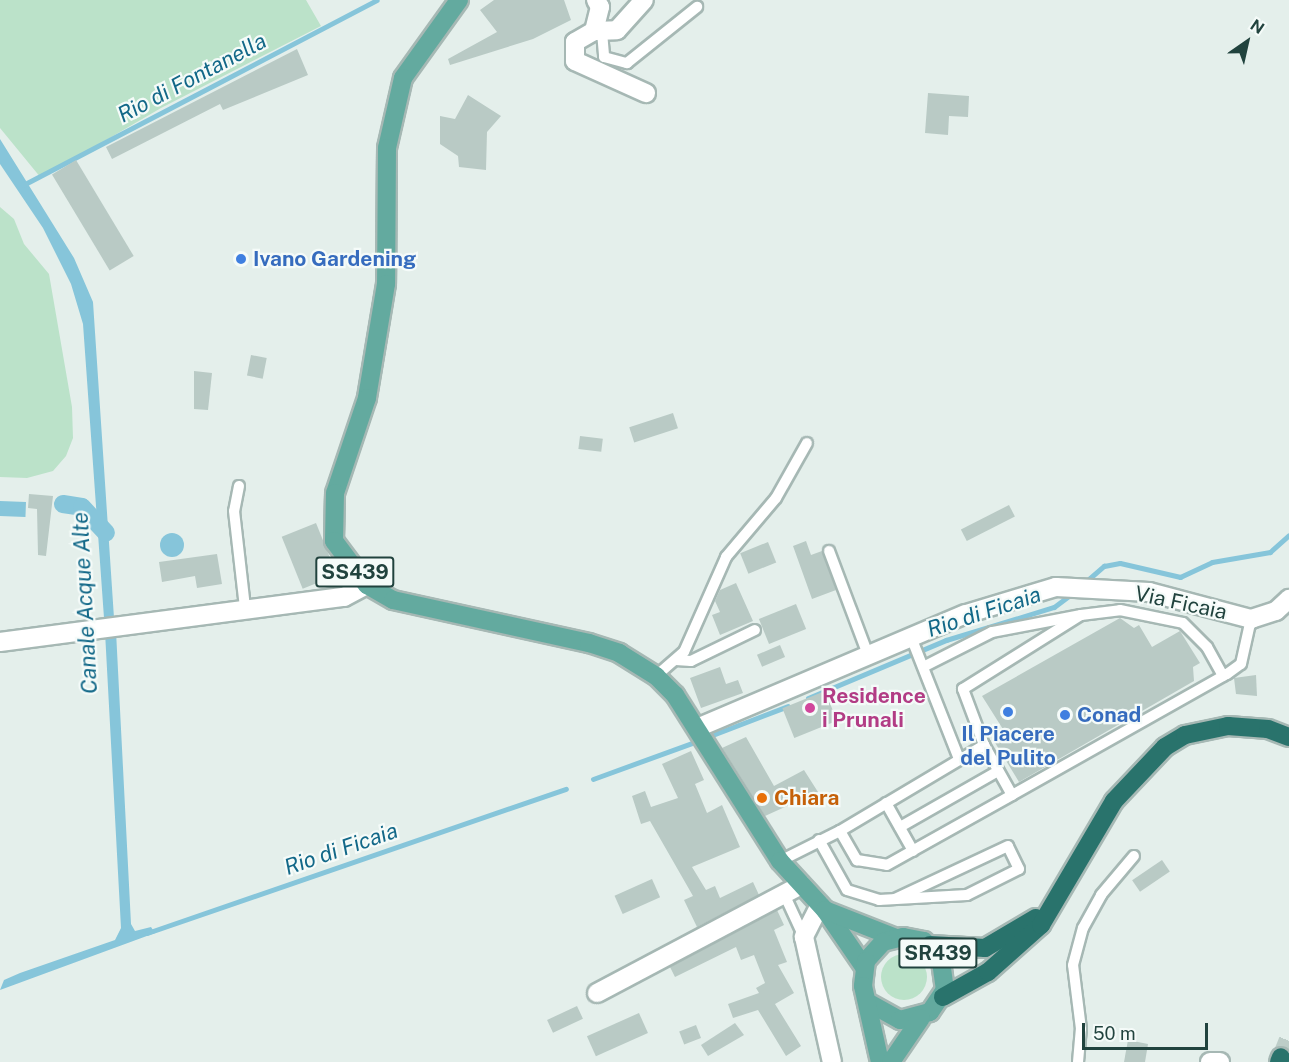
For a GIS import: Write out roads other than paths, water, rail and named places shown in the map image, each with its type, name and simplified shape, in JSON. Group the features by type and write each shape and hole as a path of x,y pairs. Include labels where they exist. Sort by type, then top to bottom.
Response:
{"highway":[{"path":"943,996 1024,944 1054,903 1114,801 1164,747 1185,735 1228,726 1268,729 1289,737"},
{"path":"930,945 985,948 1020,931 1054,903"}],"main road":[{"name":"SS439","path":"459,0 403,78 387,148 386,284 367,398 331,521 334,541 367,585 423,609 589,643 619,653 656,676 697,728 780,861 822,907 864,967"},
{"name":"SR439","path":"822,907 896,938 930,945 945,969 943,996 921,1018 891,1062"},
{"name":"SR439","path":"864,967 878,946 896,938"},
{"path":"864,967 863,986 871,1004 880,1062"},
{"path":"871,1004 894,1019 921,1018"}],"street":[{"path":"596,0 600,7 598,32"},
{"path":"644,0 617,30 598,32 575,42 575,61 646,93"},
{"path":"0,642 111,624 344,597 367,585"},
{"name":"Via Ficaia","path":"697,728 966,614 1069,587 1149,592 1251,619 1276,611 1289,599"},
{"path":"597,993 785,896 801,885"},
{"path":"822,907 804,937 832,1062"},
{"path":"1210,1062 1220,1062"}],"lane":[{"path":"598,32 604,57 627,63 697,7"},
{"path":"656,676 684,652 726,557 776,498 807,443"},
{"path":"239,486 234,510 245,608"},
{"path":"829,551 868,655"},
{"path":"923,667 992,632 1120,610 1183,623 1208,647 1223,676"},
{"path":"1012,795 984,745 963,689 1081,615"},
{"path":"840,831 865,864 887,865 1241,664 1251,619"},
{"path":"676,660 692,661 755,630"},
{"path":"911,637 959,759"},
{"path":"780,861 840,831 984,745"},
{"path":"900,827 998,771"},
{"path":"886,803 913,851"},
{"path":"819,840 855,896 895,899 967,895 1019,868 1008,846 895,899"},
{"path":"1078,1062 1082,1029 1073,965 1083,928 1101,895 1134,856"},
{"path":"785,896 804,937"}],"water":[{"path":"0,139 74,258 93,302 114,618 104,618 83,324 71,284 43,228 0,164"},
{"path":"0,501 26,502 25,517 0,516"},
{"path":"172,533 181,536 184,545 181,554 172,557 163,554 160,545 163,536"},
{"path":"116,631 131,924 135,931 151,927 155,933 0,990 4,980 20,973 115,940 121,928 105,632"}],"waterway":[{"name":"Rio di Fontanella","path":"23,185 377,0"},
{"name":"Canale Acque Alte","path":"63,504 82,507 106,533"},
{"name":"Rio di Ficaia","path":"1083,584 1104,566 1120,563 1180,577 1212,562 1270,552 1289,535"},
{"name":"Rio di Ficaia","path":"808,698 946,640 1054,607 1074,592"},
{"name":"Rio di Ficaia","path":"715,734 788,706"},
{"name":"Rio di Ficaia","path":"593,779 692,743"},
{"name":"Rio di Ficaia","path":"147,933 566,789"}],"tunnel":[{"path":"1281,1057 1289,1037"}],"place":[{"name":"Ivano Gardening","path":"241,259"},
{"name":"Residence i Prunali","path":"810,708"},
{"name":"Il Piacere del Pulito","path":"1008,712"},
{"name":"Conad","path":"1065,715"},
{"name":"Chiara","path":"762,798"}]}
